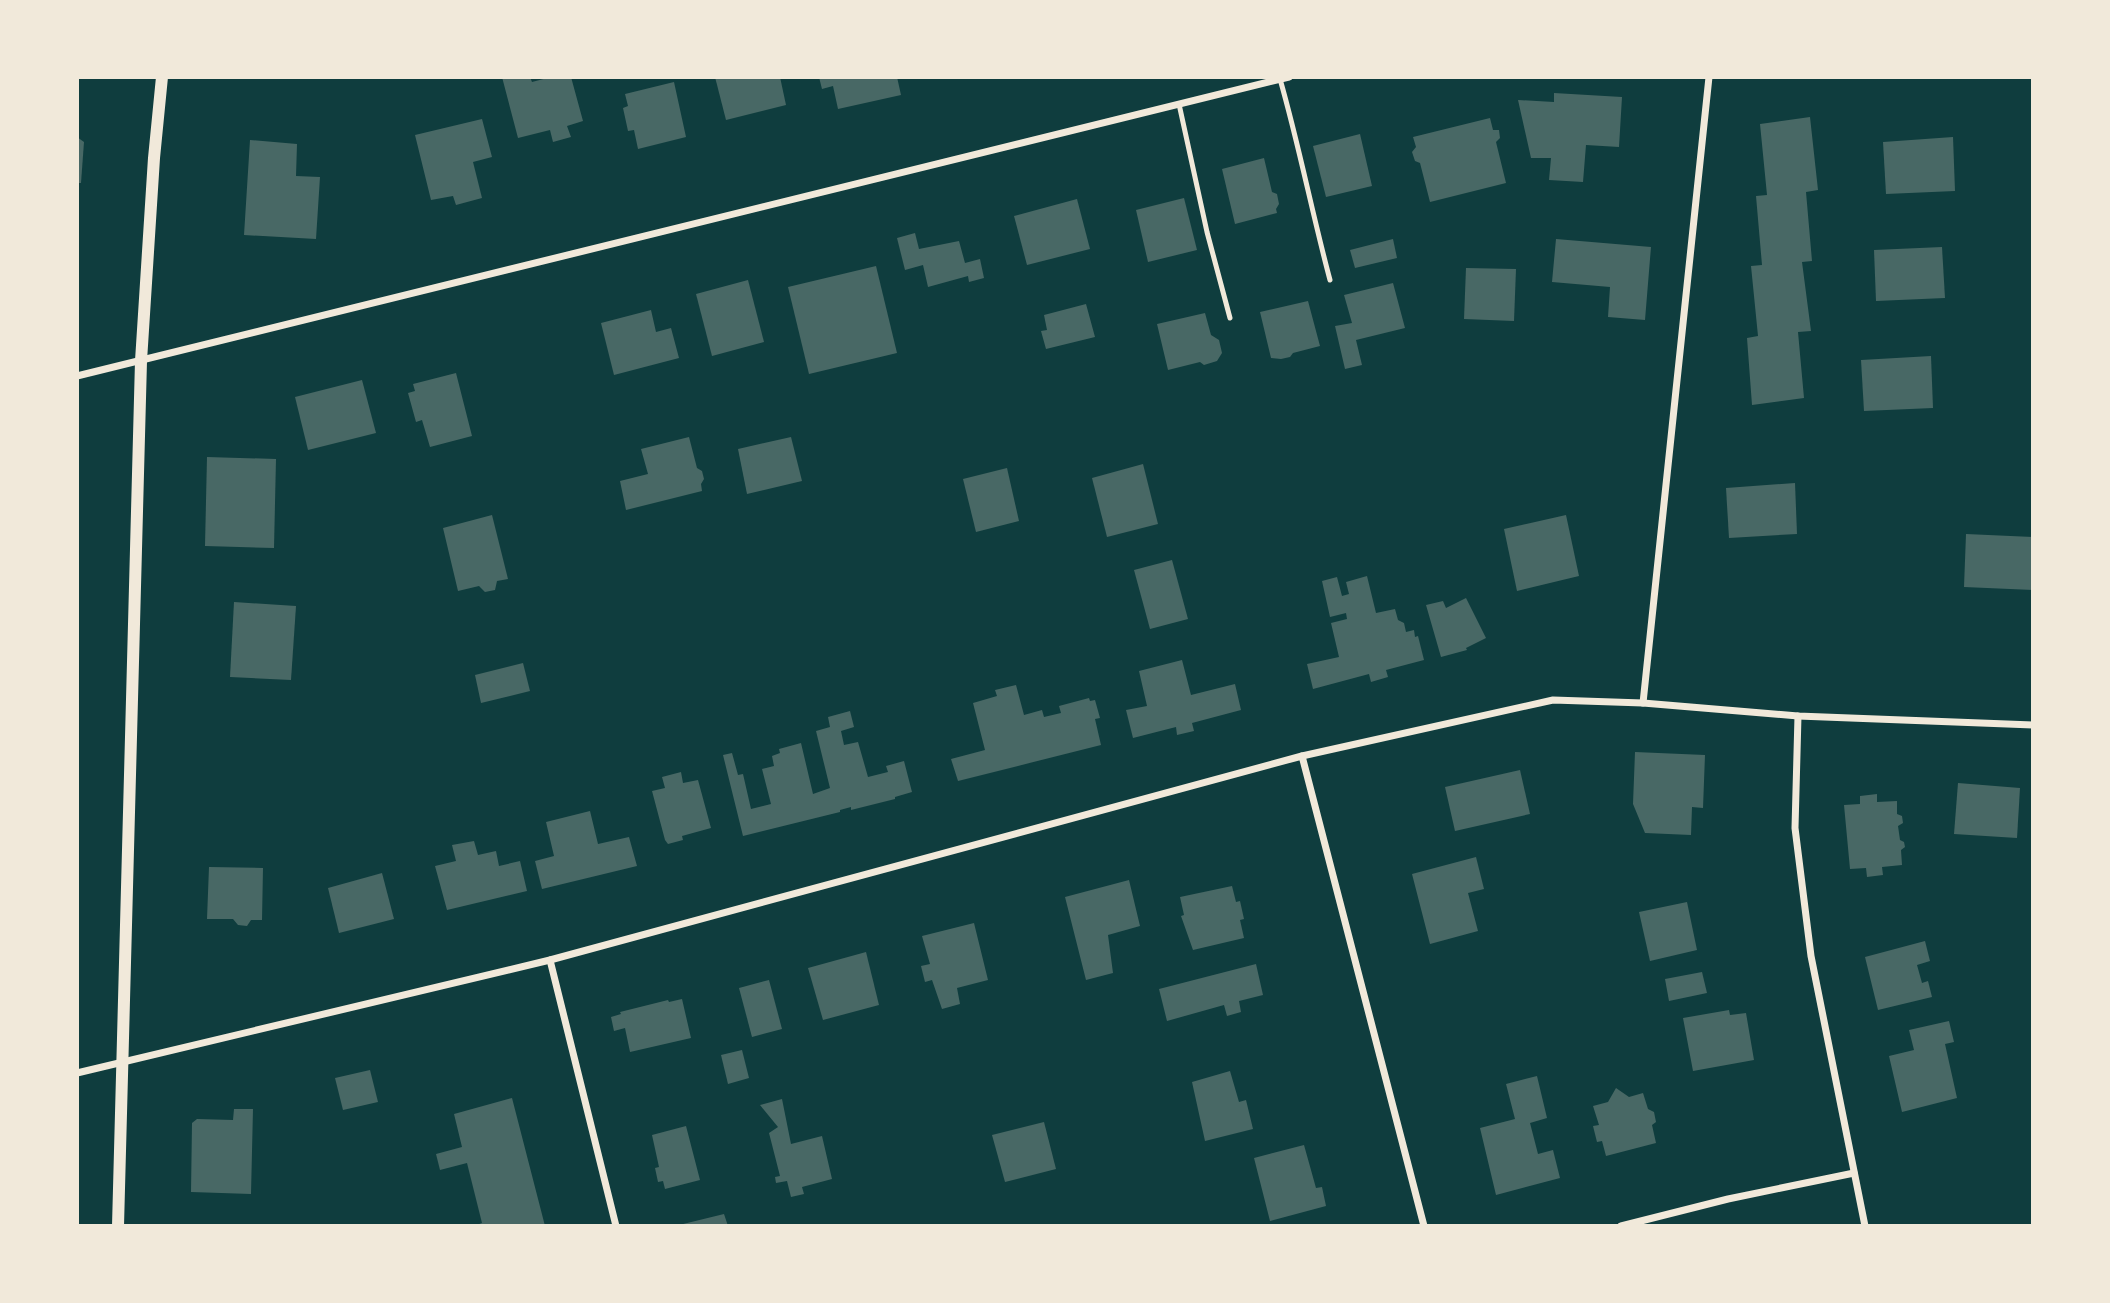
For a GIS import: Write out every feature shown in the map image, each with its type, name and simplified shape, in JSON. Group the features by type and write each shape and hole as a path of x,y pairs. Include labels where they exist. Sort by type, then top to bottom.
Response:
{"street":[{"path":"118,1226 141,361 162,77"},
{"path":"1643,703 1709,77"},
{"path":"77,376 1284,78"},
{"path":"77,1073 550,960 1302,756 1553,699 1643,703 1798,716 2033,725"},
{"path":"1798,716 1796,828 1811,956 1865,1226"},
{"path":"1302,756 1424,1226"},
{"path":"550,960 616,1226"},
{"path":"1621,1226 1728,1199 1854,1174"}],"lane":[{"path":"1284,78 1307,192 1330,280"},
{"path":"1179,104 1207,232 1230,318"}],"building":[{"path":"502,77 530,77 532,82 551,77 571,77 583,121 567,126 571,137 553,142 550,130 518,138"},
{"path":"715,77 780,77 786,105 726,120"},
{"path":"819,77 897,77 901,95 838,109 833,86 822,89"},
{"path":"674,82 686,137 638,149 634,130 628,131 623,108 628,106 625,94"},
{"path":"1554,93 1622,97 1619,147 1586,145 1583,182 1549,180 1551,158 1531,158 1518,100 1554,102"},
{"path":"1810,117 1818,190 1806,192 1812,261 1802,262 1811,331 1798,332 1804,398 1752,405 1747,338 1758,336 1751,266 1762,265 1756,196 1767,195 1760,124"},
{"path":"1490,118 1493,130 1499,130 1500,138 1496,142 1506,183 1430,202 1420,163 1415,161 1412,152 1416,147 1413,137"},
{"path":"482,119 492,157 473,162 482,198 456,205 453,196 431,200 415,135"},
{"path":"1360,134 1372,186 1326,197 1313,146"},
{"path":"77,137 84,142 81,183 77,183"},
{"path":"1953,137 1955,191 1886,194 1883,142"},
{"path":"250,140 297,144 296,176 320,177 316,239 244,235"},
{"path":"1264,158 1272,192 1277,194 1277,213 1235,224 1222,169"},
{"path":"1184,198 1197,250 1148,262 1136,210"},
{"path":"1077,199 1090,249 1027,265 1014,216"},
{"path":"915,233 919,249 959,241 965,263 980,259 984,278 969,282 968,276 928,287 923,265 905,270 897,238"},
{"path":"1393,239 1397,258 1355,268 1350,250"},
{"path":"1556,239 1651,247 1645,320 1608,317 1610,287 1552,282"},
{"path":"1942,247 1945,298 1876,301 1874,250"},
{"path":"876,266 897,353 809,374 788,287"},
{"path":"1466,268 1516,269 1514,321 1464,319"},
{"path":"748,280 764,342 712,356 696,294"},
{"path":"1393,283 1405,328 1356,340 1362,365 1345,369 1335,326 1352,323 1344,295"},
{"path":"1308,301 1320,346 1293,353 1290,357 1271,358 1260,312"},
{"path":"1086,304 1095,337 1046,349 1041,331 1047,330 1044,315"},
{"path":"651,310 656,332 671,328 679,358 614,375 601,323"},
{"path":"1205,313 1211,335 1219,340 1222,353 1217,361 1168,370 1157,324"},
{"path":"1931,356 1933,408 1864,411 1861,360"},
{"path":"456,373 472,436 430,447 422,420 416,422 408,393 415,391 413,384"},
{"path":"362,380 376,433 308,450 295,397"},
{"path":"689,437 697,468 702,471 704,479 701,484 702,491 626,510 620,481 648,474 641,449"},
{"path":"791,437 802,481 747,494 738,449"},
{"path":"207,457 276,459 274,548 205,546"},
{"path":"1143,464 1158,524 1107,537 1092,478"},
{"path":"1007,468 1019,521 976,532 963,479"},
{"path":"1795,483 1797,534 1729,538 1726,488"},
{"path":"492,515 508,579 497,581 495,590 485,592 479,586 458,591 443,528"},
{"path":"1566,515 1579,576 1517,591 1504,529"},
{"path":"1966,534 2033,537 2033,590 1964,587"},
{"path":"1172,560 1188,619 1150,629 1134,570"},
{"path":"1367,576 1376,613 1395,609 1406,632 1414,630 1415,637 1418,636 1424,660 1386,670 1388,677 1371,682 1369,674 1313,689 1307,664 1339,657 1331,623 1347,619 1346,613 1330,617 1322,581 1337,577 1342,596 1349,594 1346,582"},
{"path":"1466,598 1486,638 1466,648 1467,650 1441,657 1426,605 1443,601 1446,608"},
{"path":"234,602 296,606 291,680 230,677"},
{"path":"1182,660 1191,695 1235,684 1241,710 1192,723 1194,731 1177,735 1176,727 1133,738 1126,710 1147,706 1139,671"},
{"path":"523,663 530,691 481,703 475,675"},
{"path":"1016,685 1024,715 1042,710 1044,717 1061,713 1059,706 1089,698 1090,701 1095,700 1100,718 1095,719 1101,745 958,781 951,759 985,750 973,703 997,696 995,690"},
{"path":"850,711 854,727 841,731 844,745 858,742 868,777 888,772 886,766 904,761 912,792 895,799 851,810 851,807 743,836 723,755 732,753 738,775 743,774 751,809 771,804 762,769 774,766 772,756 780,753 779,749 801,743 813,794 830,788 816,731 830,727 828,717"},
{"path":"1635,752 1705,755 1703,808 1692,807 1691,835 1645,833 1633,804"},
{"path":"1520,770 1530,814 1455,831 1445,787"},
{"path":"681,772 683,783 698,780 711,828 682,836 683,840 668,844 652,791 665,788 662,777"},
{"path":"1958,783 2020,788 2017,838 1954,834"},
{"path":"1877,794 1877,802 1897,801 1897,814 1902,816 1903,823 1898,826 1900,840 1905,847 1901,850 1902,865 1882,867 1883,875 1867,877 1866,868 1850,869 1844,805 1860,804 1860,796"},
{"path":"590,811 598,844 629,837 637,866 542,889 535,861 554,856 546,822"},
{"path":"474,841 478,855 496,851 499,866 520,861 527,891 447,910 435,866 456,861 452,845"},
{"path":"1476,857 1484,889 1468,893 1478,931 1430,944 1412,874"},
{"path":"209,867 263,868 262,920 251,920 247,926 238,925 233,919 207,919"},
{"path":"382,873 394,919 339,933 328,888"},
{"path":"1129,880 1140,926 1108,935 1113,973 1086,980 1065,897"},
{"path":"1232,886 1236,902 1240,901 1244,938 1193,950 1181,916 1184,915 1180,897"},
{"path":"1687,902 1697,950 1650,961 1639,912"},
{"path":"974,923 988,980 957,988 960,1004 942,1009 932,980 925,982 921,966 930,964 922,936"},
{"path":"1925,941 1930,961 1917,965 1922,983 1928,981 1932,997 1878,1010 1865,957"},
{"path":"866,952 879,1005 823,1020 808,968"},
{"path":"1256,964 1263,995 1239,1001 1241,1012 1227,1016 1224,1005 1167,1021 1159,989"},
{"path":"1702,972 1707,993 1669,1001 1665,979"},
{"path":"769,980 782,1029 752,1037 739,988"},
{"path":"682,999 691,1038 630,1052 625,1028 614,1031 611,1017 621,1014 620,1012"},
{"path":"1729,1010 1730,1015 1746,1013 1754,1060 1693,1071 1683,1018"},
{"path":"1949,1021 1954,1042 1945,1044 1957,1098 1902,1112 1889,1056 1914,1050 1909,1030"},
{"path":"742,1050 749,1078 728,1084 721,1055"},
{"path":"370,1070 378,1102 343,1110 335,1078"},
{"path":"1230,1071 1239,1102 1246,1100 1253,1129 1205,1141 1192,1082"},
{"path":"1537,1076 1547,1118 1530,1123 1538,1154 1553,1150 1560,1178 1496,1195 1480,1128 1515,1119 1506,1084"},
{"path":"1616,1088 1629,1097 1643,1093 1648,1109 1654,1112 1656,1122 1652,1125 1656,1143 1606,1156 1602,1141 1597,1142 1593,1126 1599,1125 1593,1106 1608,1102"},
{"path":"512,1098 545,1226 474,1226 482,1223 467,1163 440,1170 436,1154 462,1147 454,1114"},
{"path":"782,1099 791,1144 822,1136 832,1179 802,1187 804,1194 791,1197 787,1181 776,1183 775,1177 780,1176 769,1133 778,1127 760,1105"},
{"path":"234,1109 253,1109 251,1194 191,1192 192,1123 197,1119 233,1120"},
{"path":"1044,1122 1056,1169 1005,1182 992,1135"},
{"path":"686,1126 700,1180 665,1189 663,1181 658,1182 655,1168 659,1167 652,1135"},
{"path":"1304,1145 1316,1188 1322,1187 1326,1206 1270,1221 1254,1158"},
{"path":"724,1214 728,1226 679,1226 679,1225"}]}
